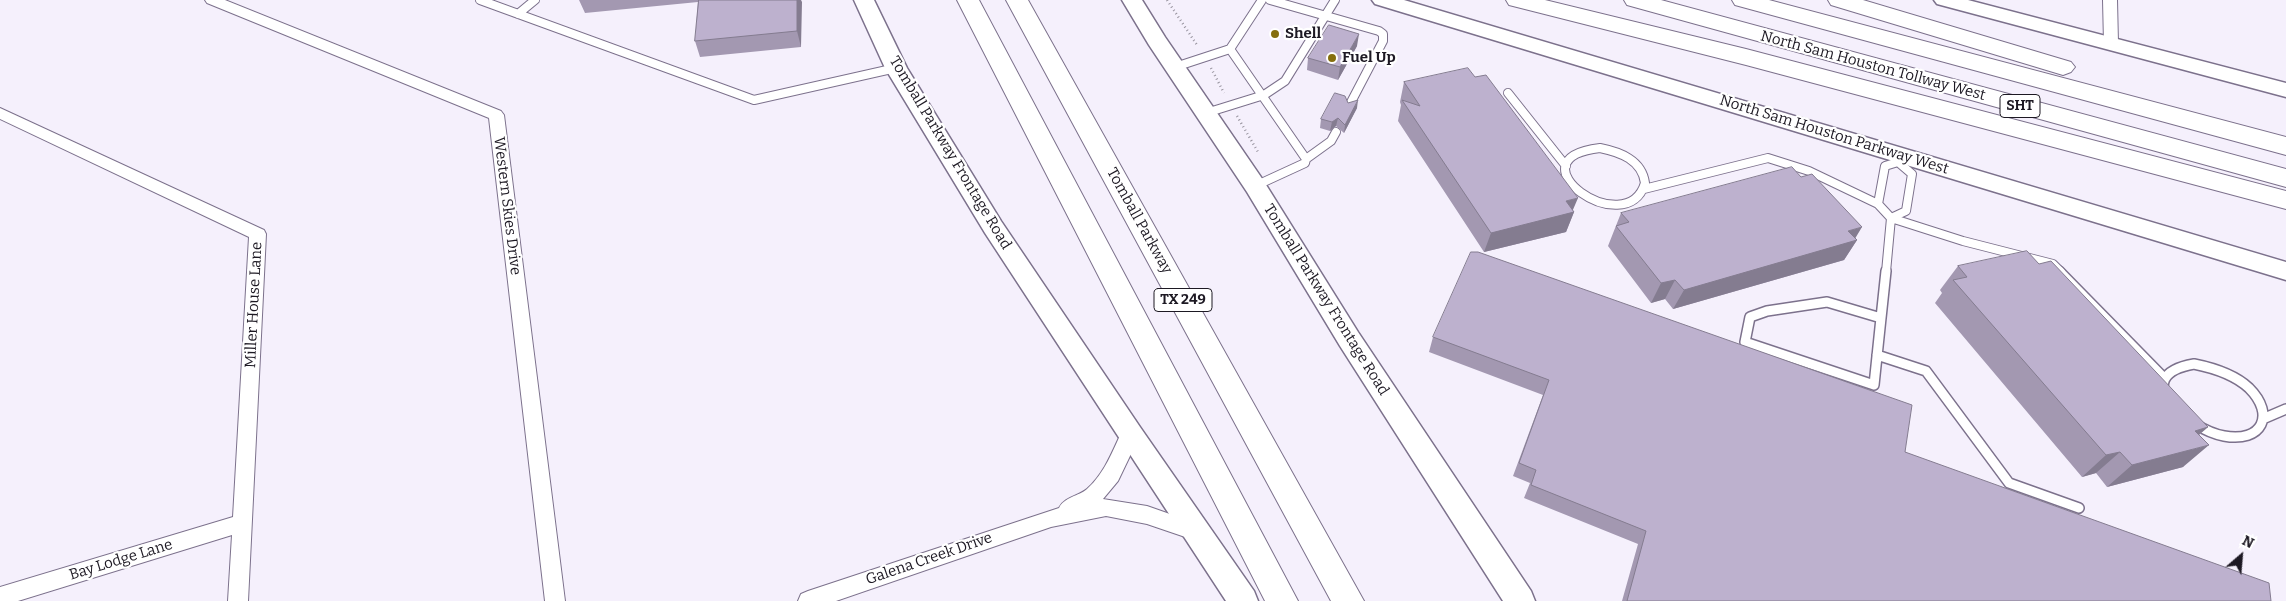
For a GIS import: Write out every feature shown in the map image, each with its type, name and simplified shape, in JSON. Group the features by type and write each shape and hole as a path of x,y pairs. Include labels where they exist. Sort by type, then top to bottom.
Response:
{"highway":[{"name":"TX 249","path":"968,0 1282,601"},
{"name":"Tomball Parkway","path":"1017,0 1348,601"},
{"path":"1517,0 1746,57 2286,200"},
{"name":"North Sam Houston Tollway West","path":"1634,0 2286,178"},
{"path":"1838,0 2156,95 2286,131"},
{"name":"North Sam Houston Tollway West","path":"1753,3 2286,146"}],"main road":[{"name":"Tomball Parkway Frontage Road","path":"864,0 896,68 993,227 1130,435 1243,601"},
{"name":"Tomball Parkway Frontage Road","path":"1132,0 1175,68 1255,186 1348,339 1520,601"},
{"name":"North Sam Houston Parkway West","path":"1382,0 1899,158 2286,271"},
{"path":"1944,0 2286,90"}],"street":[{"name":"Western Skies Drive","path":"212,0 496,115 555,601"},
{"path":"2110,0 2111,44"},
{"name":"Miller House Lane","path":"0,113 258,234 238,601"},
{"name":"Galena Creek Drive","path":"1051,518 1093,496 1110,475 1130,435"},
{"name":"Galena Creek Drive","path":"808,601 1051,518 1106,507 1147,515 1197,532"},
{"name":"Bay Lodge Lane","path":"0,597 242,523"}],"lane":[{"path":"480,0 754,100 896,68"},
{"path":"518,14 535,0"},
{"path":"1175,68 1230,49 1262,0"},
{"path":"1270,0 1379,31 1384,37 1349,106"},
{"path":"1206,113 1264,95 1285,81 1335,0"},
{"path":"1230,49 1264,95 1306,159"},
{"path":"1508,93 1566,166"},
{"path":"1255,186 1305,163 1306,159 1331,141 1336,132"},
{"path":"1600,148 1612,150 1635,162 1642,170 1645,180 1644,188 1638,196 1629,201 1604,203 1590,199 1575,188 1566,175 1566,166 1569,158 1577,152 1600,148"},
{"path":"1644,188 1768,158 1809,170 1878,204 1891,218 1963,241 2053,264 2163,377"},
{"path":"1878,204 1885,166 1899,158 1912,174 1906,211 1891,218"},
{"path":"1881,318 1827,302 1767,311 1750,317 1745,342 1874,385 1881,318 1891,218"},
{"path":"1877,355 1926,371 2009,483 2078,508"},
{"path":"2187,364 2209,367 2226,373 2253,394 2262,406 2265,418 2262,428 2254,435 2241,438 2225,437 2208,432 2191,423 2177,412 2167,399 2163,387 2163,377 2169,369 2187,364"},
{"path":"2265,418 2286,409"}],"building":[{"path":"699,0 797,0 797,31 695,41"},
{"path":"1329,25 1359,34 1340,67 1308,58"},
{"path":"1468,68 1475,77 1486,75 1578,198 1566,201 1574,212 1491,233 1402,100 1420,106 1404,82"},
{"path":"1335,93 1345,96 1348,103 1358,100 1345,125 1338,118 1332,122 1321,119"},
{"path":"1792,167 1801,177 1812,174 1862,227 1848,231 1857,240 1684,290 1675,280 1661,283 1616,226 1629,222 1621,213"},
{"path":"2027,251 2039,264 2051,261 2208,427 2195,431 2209,445 2132,465 2120,452 2106,455 1953,280 1967,277 1958,266"},
{"path":"1471,252 1478,252 1912,405 1905,452 2269,583 2271,601 1627,601 1646,531 1531,485 1536,470 1519,463 1549,380 1433,337"}],"place":[{"name":"Shell","path":"1275,34"},
{"name":"Fuel Up","path":"1332,58"}]}
